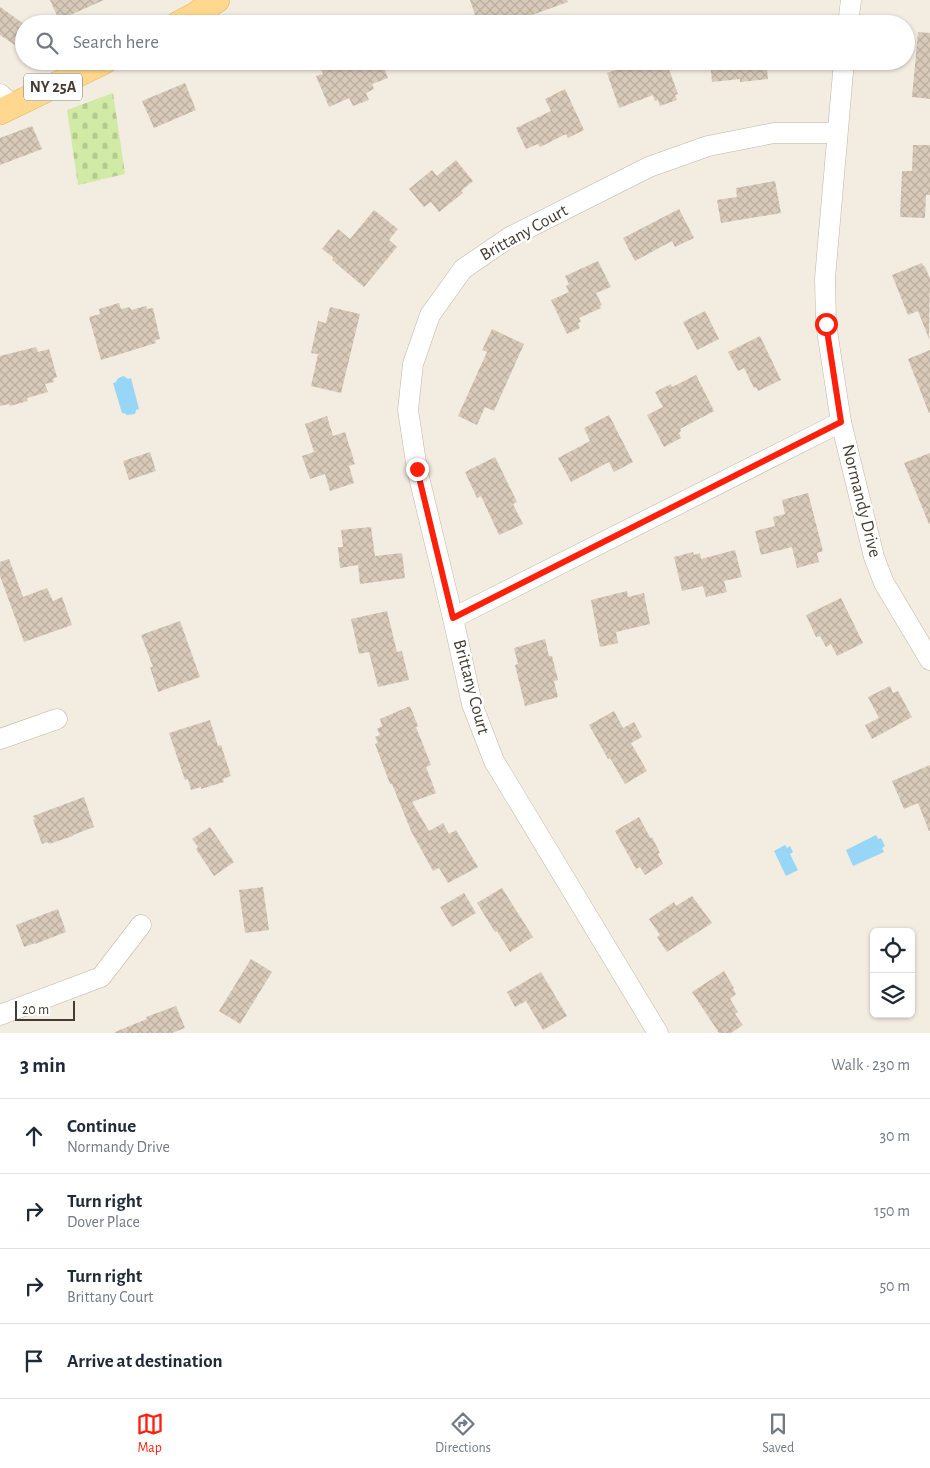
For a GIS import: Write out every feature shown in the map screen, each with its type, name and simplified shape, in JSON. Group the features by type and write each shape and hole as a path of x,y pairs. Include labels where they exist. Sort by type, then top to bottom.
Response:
{"main road":[{"path":"195,15 217,0"},
{"name":"NY 25A","path":"5,104 84,70"}],"street":[{"path":"849,15 851,0"},
{"name":"Normandy Drive","path":"843,70 825,278 826,324 841,422 874,556 884,583 930,660"},
{"name":"Brittany Court","path":"658,1033 494,761 472,704 417,469 408,410 413,364 430,315 463,268 510,237 649,167 708,146 774,133 837,133"},
{"path":"453,618 841,422"},
{"path":"0,739 58,718"},
{"path":"0,1015 101,977 141,925"}],"green space":[{"path":"113,93 125,174 78,185 67,110"}],"water":[{"path":"124,376 128,379 131,378 139,409 136,410 135,414 127,415 122,413 113,383"},
{"path":"876,835 878,839 881,838 885,846 882,848 884,852 853,866 846,850"},
{"path":"785,845 787,848 790,846 793,852 790,854 798,870 786,876 774,851"}],"building":[{"path":"50,0 104,0 70,15 57,15"},
{"path":"470,0 567,0 568,2 532,15 475,15"},
{"path":"0,7 15,18 15,45 0,35"},
{"path":"918,32 930,33 930,99 912,97"},
{"path":"321,70 385,70 388,78 372,84 374,89 366,93 369,100 353,106 349,98 329,107 316,76 323,74"},
{"path":"616,70 669,70 678,94 675,95 677,100 660,106 658,100 655,101 653,95 619,108 607,73"},
{"path":"711,70 767,70 768,79 712,82"},
{"path":"185,83 196,110 154,128 142,101"},
{"path":"565,89 584,130 568,138 566,134 540,147 538,144 526,149 516,128 551,111 545,99"},
{"path":"32,126 42,149 0,165 0,138"},
{"path":"913,145 930,145 930,195 926,195 925,218 900,217 902,171 912,171"},
{"path":"456,160 473,181 461,191 463,193 439,212 431,202 424,207 409,189 432,170 437,176"},
{"path":"775,181 781,213 721,223 717,200 737,197 736,188"},
{"path":"679,209 694,238 675,247 672,241 635,261 623,238"},
{"path":"374,210 398,229 389,240 397,247 364,287 322,249 338,229 350,239"},
{"path":"598,261 611,287 596,293 602,305 600,306 601,308 579,318 581,322 578,323 580,328 567,334 551,300 569,292 566,286 569,284 565,276"},
{"path":"922,263 930,279 929,339 918,311 908,315 892,275"},
{"path":"119,303 121,309 130,307 131,310 146,306 147,309 153,308 160,339 155,340 156,343 101,360 89,317 100,314 99,309"},
{"path":"330,307 360,314 341,393 311,386 318,354 311,353 318,321 326,323"},
{"path":"705,311 719,339 697,350 683,322"},
{"path":"492,329 524,344 494,411 485,407 477,425 458,416 487,352 482,350"},
{"path":"760,336 781,380 758,391 756,387 754,388 744,368 738,371 728,352"},
{"path":"36,347 38,352 49,349 57,377 53,379 54,382 45,384 48,392 27,398 28,401 10,406 9,404 0,406 0,356"},
{"path":"930,350 930,413 929,413 908,359"},
{"path":"696,375 714,411 680,429 681,438 664,447 647,415 663,407 655,392 671,384 672,387"},
{"path":"609,415 633,462 614,472 609,462 571,482 558,458 590,441 584,428"},
{"path":"327,416 333,436 345,432 355,464 349,466 354,483 330,491 325,474 310,479 302,456 314,452 305,424"},
{"path":"150,452 156,471 129,480 123,461"},
{"path":"930,453 930,524 929,524 904,463"},
{"path":"495,457 517,502 513,504 523,524 499,535 481,496 477,498 465,472"},
{"path":"808,493 823,551 817,553 819,562 797,568 792,547 761,555 755,531 775,526 773,517 785,514 782,500"},
{"path":"371,527 375,556 402,553 405,578 360,584 358,565 340,568 338,547 343,547 341,530"},
{"path":"735,550 742,577 724,581 727,592 706,597 703,586 682,591 674,557 693,552 694,555 700,553 701,559"},
{"path":"9,559 23,597 47,588 53,601 62,597 72,625 24,642 0,576 0,562"},
{"path":"627,591 628,597 644,593 650,624 616,632 618,643 600,647 591,600"},
{"path":"841,598 863,643 837,656 831,644 826,647 820,636 816,637 806,615"},
{"path":"387,611 397,652 402,651 409,680 378,687 369,652 359,654 351,619"},
{"path":"180,621 200,677 158,692 150,667 153,667 141,635"},
{"path":"545,639 549,656 552,656 558,680 554,681 558,697 525,706 515,665 518,664 514,648"},
{"path":"890,686 893,693 898,691 912,717 872,739 865,725 879,718 868,697"},
{"path":"410,706 431,765 426,767 436,793 412,802 429,831 443,823 449,834 456,830 478,867 448,883 439,868 433,871 411,831 375,744 378,743 375,737 380,735 377,729 382,726 380,719"},
{"path":"614,711 623,728 634,722 642,737 631,743 647,771 625,784 589,725"},
{"path":"210,720 218,746 221,745 231,776 223,779 224,782 191,790 188,779 185,780 169,733"},
{"path":"930,765 929,831 918,803 904,809 892,781"},
{"path":"84,797 94,827 49,844 48,842 42,844 33,816"},
{"path":"639,817 651,839 652,837 663,864 645,875 640,867 636,869 615,831"},
{"path":"210,827 234,862 214,876 196,849 198,847 192,839"},
{"path":"263,887 269,930 245,933 239,890"},
{"path":"502,888 533,937 510,952 477,903"},
{"path":"464,893 476,913 452,927 440,907"},
{"path":"692,896 712,923 667,952 657,937 660,935 649,919 674,902 676,906"},
{"path":"58,909 66,932 24,947 16,925"},
{"path":"251,959 272,972 240,1024 219,1011"},
{"path":"724,971 736,994 730,999 738,1012 735,1014 743,1025 731,1033 719,1033 692,992"},
{"path":"541,972 567,1016 543,1030 526,1001 515,1007 507,992"},
{"path":"176,1006 185,1028 172,1033 115,1033 147,1019 146,1017"}],"route":[{"path":"417,469 453,618 841,422 826,324"}]}
